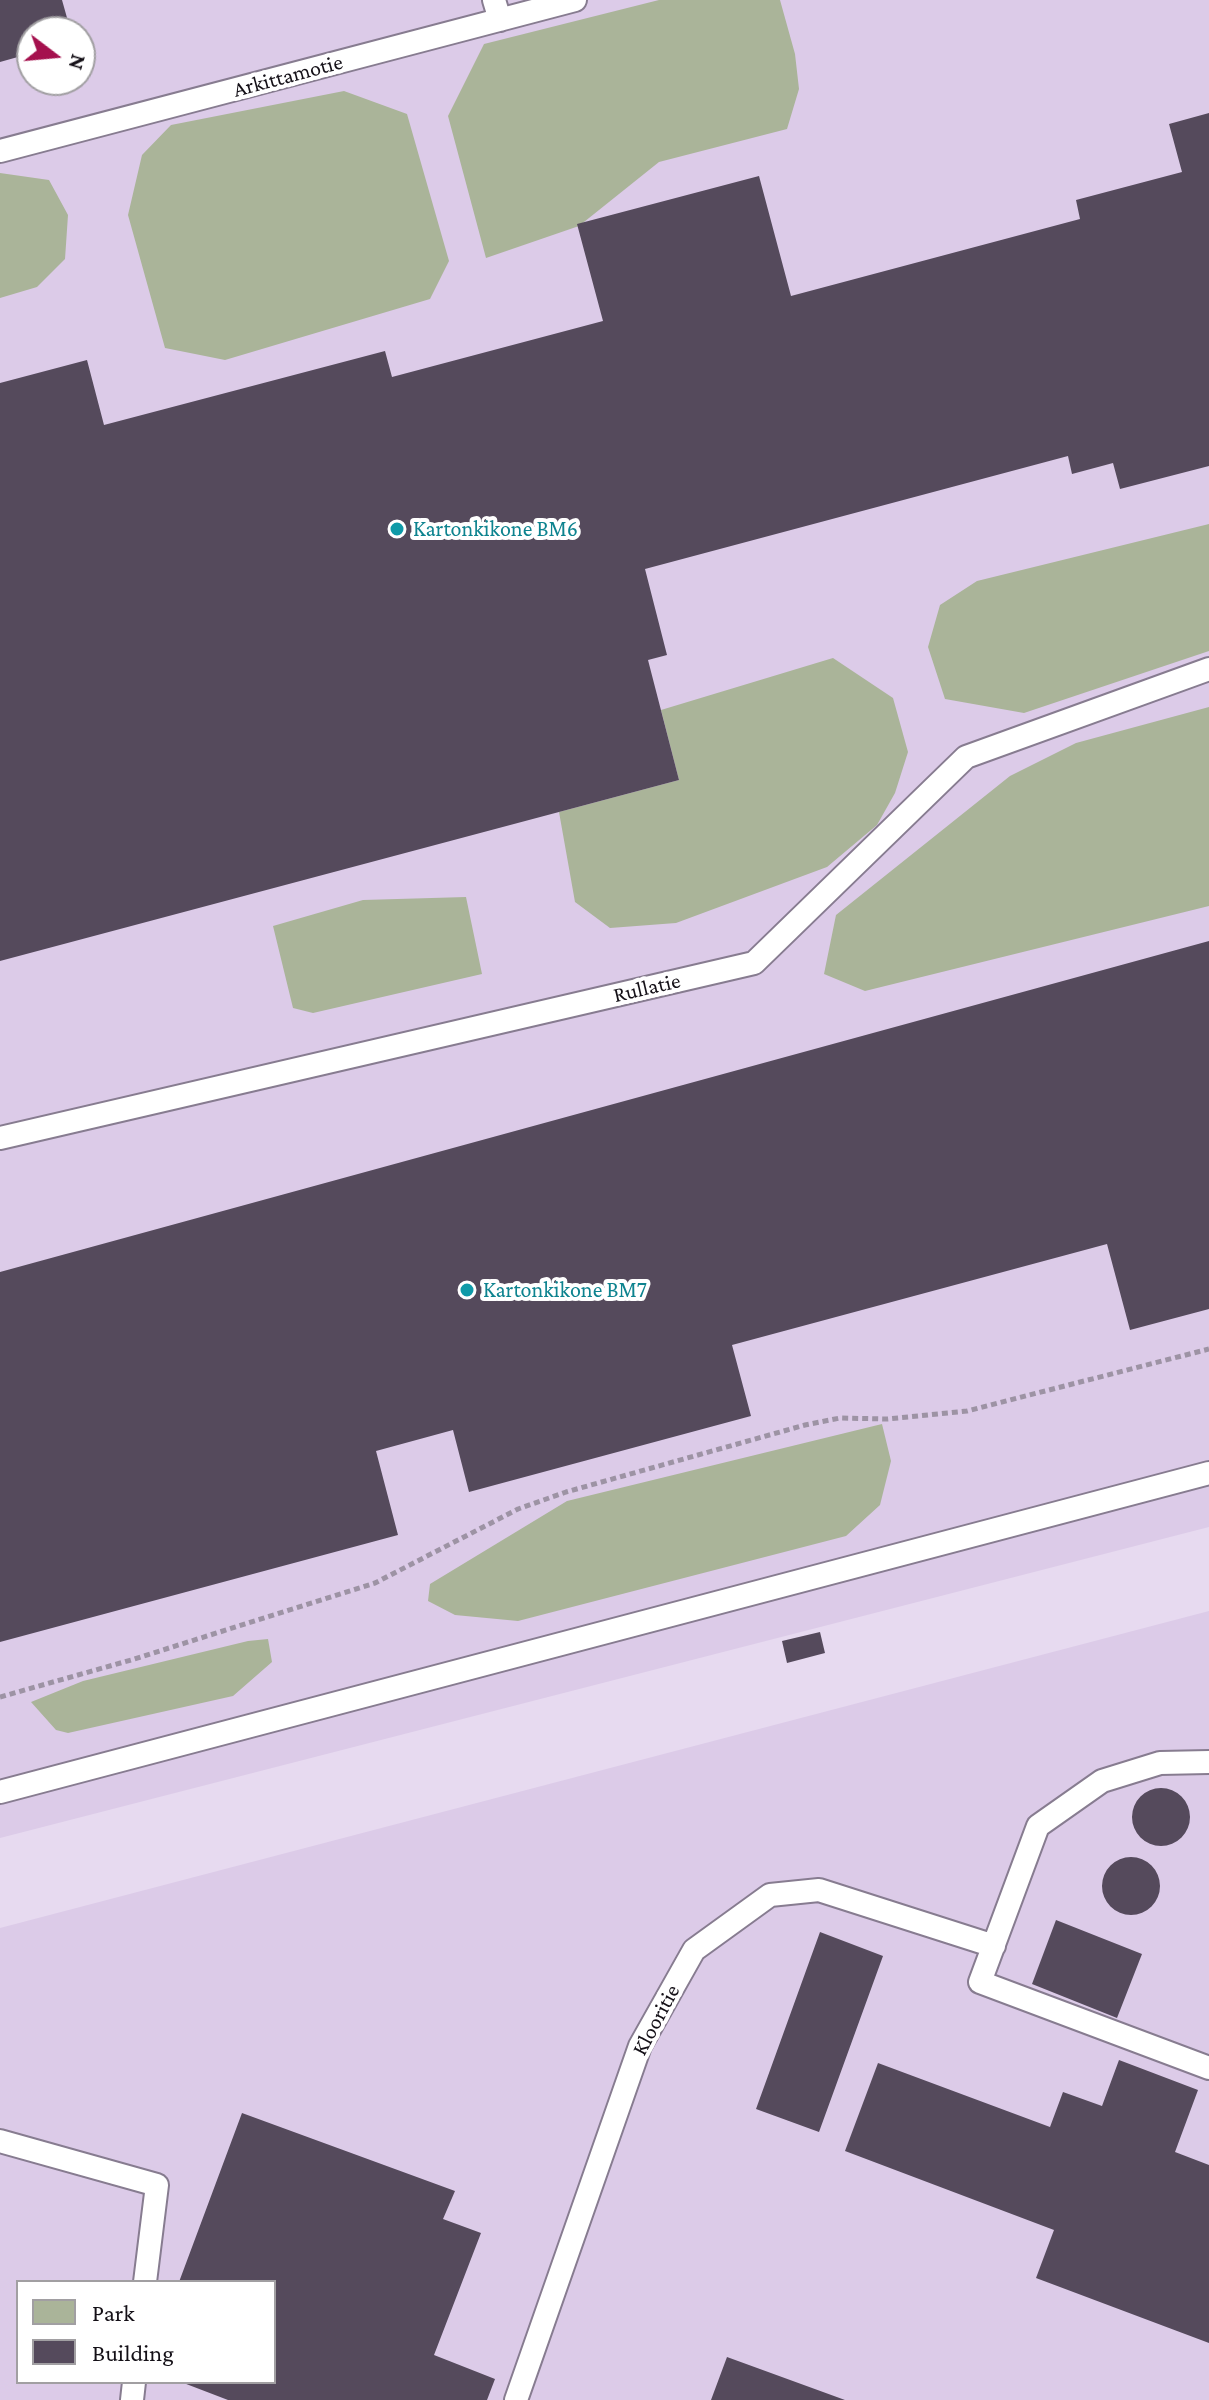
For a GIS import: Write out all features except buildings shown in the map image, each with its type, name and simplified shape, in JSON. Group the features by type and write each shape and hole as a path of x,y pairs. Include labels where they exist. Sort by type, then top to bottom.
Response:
{"lane":[{"name":"Arkittamotie","path":"0,151 497,10 575,0"},
{"name":"Rullatie","path":"0,1138 754,963 966,757 1209,669"},
{"path":"0,1792 1209,1473"},
{"path":"1209,1762 1160,1763 1102,1781 1038,1826 980,1982 1209,2068"},
{"name":"Klooritie","path":"516,2400 640,2046 694,1950 770,1895 819,1890 994,1946"},
{"path":"0,2141 157,2185 145,2280"}],"path":[{"path":"0,1697 131,1660 375,1583 518,1509 566,1492 805,1425 840,1418 888,1419 967,1411 1209,1349"}],"shaded area":[{"path":"0,0 1209,0 1209,1527 0,1838"},
{"path":"1209,1611 1209,2400 0,2400 0,1928"}],"green space":[{"path":"659,0 780,0 795,54 799,89 787,129 659,162 579,226 486,258 448,116 484,44"},
{"path":"344,91 407,114 449,261 430,299 225,360 165,348 128,215 142,155 171,125"},
{"path":"0,173 49,180 68,215 65,259 37,287 0,298"},
{"path":"1209,524 1209,651 1024,713 945,699 928,647 940,605 977,581"},
{"path":"833,658 893,698 908,752 895,793 877,825 827,867 676,923 610,928 575,902 559,812 679,780 661,710"},
{"path":"1209,707 1209,906 865,991 824,974 836,915 1010,776 1076,743"},
{"path":"466,897 482,974 313,1013 293,1008 273,926 363,900"},
{"path":"882,1424 891,1461 880,1505 846,1536 518,1621 455,1615 428,1601 430,1584 567,1501"},
{"path":"268,1639 272,1662 233,1696 68,1733 56,1730 31,1702 83,1681 248,1641"}],"place":[{"name":"Kartonkikone BM6","path":"397,529"},
{"name":"Kartonkikone BM7","path":"467,1290"}]}
